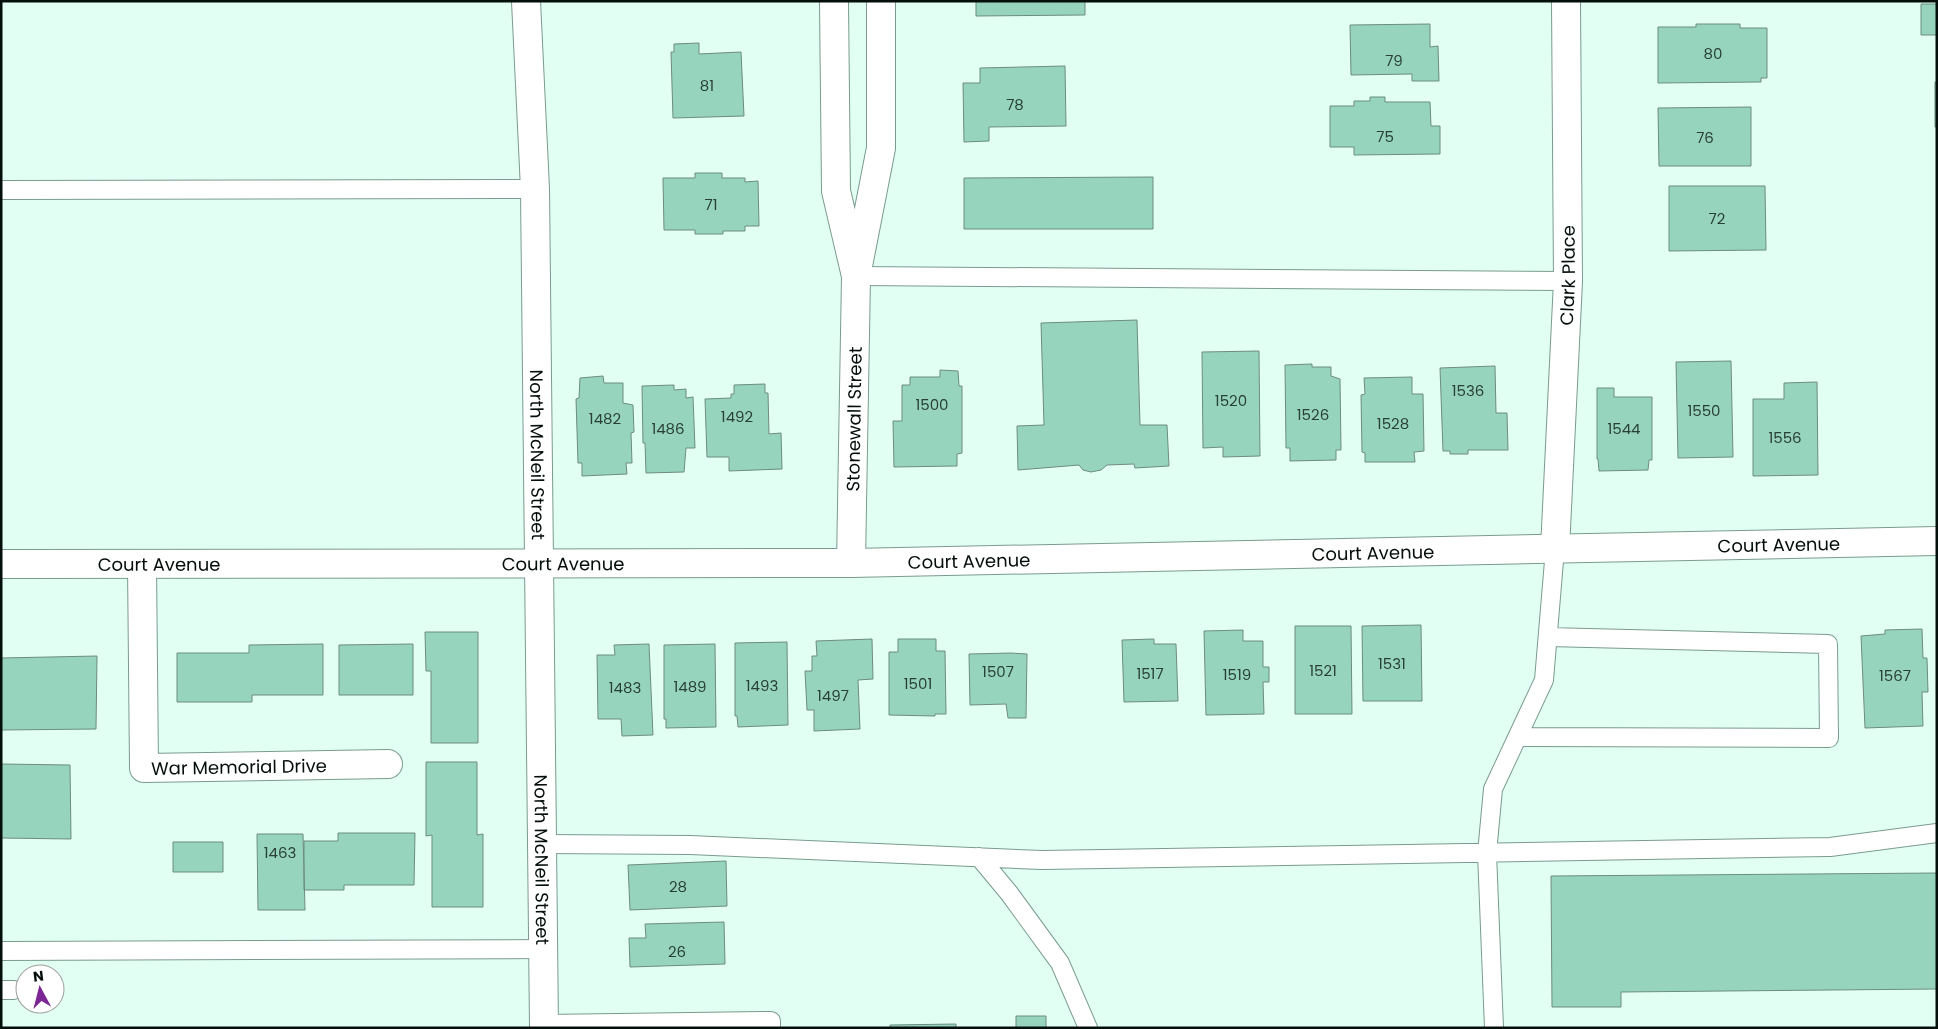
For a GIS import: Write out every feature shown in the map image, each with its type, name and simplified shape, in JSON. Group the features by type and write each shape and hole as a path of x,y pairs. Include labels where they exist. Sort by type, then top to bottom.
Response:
{"street":[{"name":"North McNeil Street","path":"526,1 535,189 544,1026"},
{"name":"Stonewall Street","path":"834,1 836,191 856,276"},
{"name":"Stonewall Street","path":"851,563 856,276 881,148 881,1"},
{"name":"Clark Place","path":"1555,549 1568,281 1566,1"},
{"name":"Court Avenue","path":"1,564 851,563 1937,541"},
{"name":"War Memorial Drive","path":"142,564 144,768 388,764"}],"lane":[{"path":"1,190 535,189"},
{"path":"856,276 1568,281"},
{"path":"1494,1028 1488,853 1493,789 1544,680 1555,549"},
{"path":"1518,737 1829,738 1828,644 1548,637"},
{"path":"543,844 690,845 1042,860 1830,848 1937,833"},
{"path":"979,858 1009,893 1060,963 1088,1028"},
{"path":"1,951 544,949"},
{"path":"544,1026 630,1026 771,1021 771,1028"}],"building":[{"path":"976,1 1085,1 1085,15 976,16"},
{"path":"1921,4 1937,4 1937,35 1921,35"},
{"path":"1430,24 1430,47 1438,46 1439,81 1412,81 1412,74 1351,75 1350,25"},
{"path":"1696,24 1740,24 1740,28 1767,28 1767,78 1761,78 1761,82 1658,83 1658,27 1696,27"},
{"path":"699,43 699,54 741,52 744,116 673,118 671,52 674,52 674,44"},
{"path":"1065,66 1066,126 989,127 989,141 964,142 963,83 980,83 980,68"},
{"path":"1935,82 1937,82 1937,127 1935,127"},
{"path":"1370,97 1385,97 1385,102 1430,102 1431,126 1440,126 1440,154 1354,155 1354,147 1330,147 1330,106 1354,106 1354,101 1370,101"},
{"path":"1751,107 1751,166 1659,166 1658,108"},
{"path":"695,173 722,173 722,178 745,178 745,182 758,181 759,226 745,226 745,231 723,231 723,234 695,234 695,230 664,230 663,178 695,178"},
{"path":"1153,177 1153,229 964,229 964,178"},
{"path":"1669,186 1765,186 1766,250 1669,251"},
{"path":"1137,320 1140,425 1167,425 1169,466 1135,468 1134,464 1107,465 1101,470 1091,472 1083,470 1079,465 1018,470 1017,426 1044,425 1041,323"},
{"path":"1259,351 1260,456 1223,457 1223,447 1203,448 1202,352"},
{"path":"1731,361 1733,457 1678,458 1676,362"},
{"path":"1312,364 1312,367 1331,367 1331,376 1340,379 1341,450 1336,450 1336,460 1290,461 1290,448 1286,448 1285,365"},
{"path":"1495,366 1496,413 1507,413 1508,450 1468,450 1468,454 1450,454 1450,451 1443,451 1440,368"},
{"path":"940,370 958,371 959,386 962,386 962,453 957,454 957,466 894,467 893,421 902,421 902,385 910,385 910,377 940,377"},
{"path":"603,376 604,383 623,383 623,403 633,405 634,432 631,433 632,463 626,463 627,474 582,476 582,463 578,463 576,399 579,398 580,378"},
{"path":"1412,377 1412,394 1423,394 1424,451 1414,452 1415,462 1365,462 1365,453 1362,452 1361,395 1365,394 1364,378"},
{"path":"1817,382 1818,475 1753,476 1753,399 1784,399 1784,383"},
{"path":"765,384 765,393 768,393 769,434 781,433 782,469 729,471 729,457 707,457 705,399 731,398 731,394 734,394 734,385"},
{"path":"674,385 674,390 686,389 686,398 693,397 695,448 686,448 684,472 646,473 645,443 643,443 642,386"},
{"path":"1597,388 1614,388 1614,397 1652,397 1652,460 1649,460 1648,470 1599,471 1597,459"},
{"path":"1421,625 1422,701 1363,701 1362,626"},
{"path":"1295,626 1351,626 1352,714 1295,714"},
{"path":"1922,629 1923,658 1927,658 1928,692 1922,692 1923,726 1865,728 1861,636 1885,634 1885,630"},
{"path":"1243,630 1243,641 1263,641 1263,667 1269,667 1269,682 1263,682 1264,714 1206,715 1204,631"},
{"path":"425,632 478,632 478,743 431,743 431,671 426,671"},
{"path":"872,639 873,679 858,680 860,729 814,731 814,710 807,710 805,671 812,671 812,656 817,656 816,641"},
{"path":"898,639 936,639 936,651 945,651 946,714 935,714 935,716 889,715 889,652 898,652"},
{"path":"1154,639 1154,644 1176,644 1178,701 1124,702 1122,640"},
{"path":"787,642 788,725 738,727 737,716 735,716 735,643"},
{"path":"323,644 323,695 252,695 252,702 177,702 177,653 249,653 249,645"},
{"path":"413,644 413,695 339,695 339,645"},
{"path":"649,644 653,735 622,736 621,719 598,719 597,655 615,655 614,645"},
{"path":"715,644 716,727 666,728 666,719 664,719 664,645"},
{"path":"969,654 1027,654 1026,718 1008,718 1006,704 970,705"},
{"path":"97,656 96,729 1,730 1,658"},
{"path":"426,762 477,762 477,835 483,834 483,907 432,907 432,835 426,836"},
{"path":"1,764 70,765 71,839 1,838"},
{"path":"338,833 415,833 414,885 344,885 344,890 304,890 304,841 338,841"},
{"path":"257,834 303,834 305,910 258,910"},
{"path":"173,842 223,842 223,872 173,872"},
{"path":"726,861 727,906 630,910 628,865"},
{"path":"1937,873 1937,989 1621,992 1621,1007 1552,1007 1551,876"},
{"path":"724,922 725,964 630,967 629,938 646,938 645,924"},
{"path":"1016,1016 1046,1016 1046,1028 1016,1028"},
{"path":"956,1024 956,1028 890,1028 890,1025"}]}
